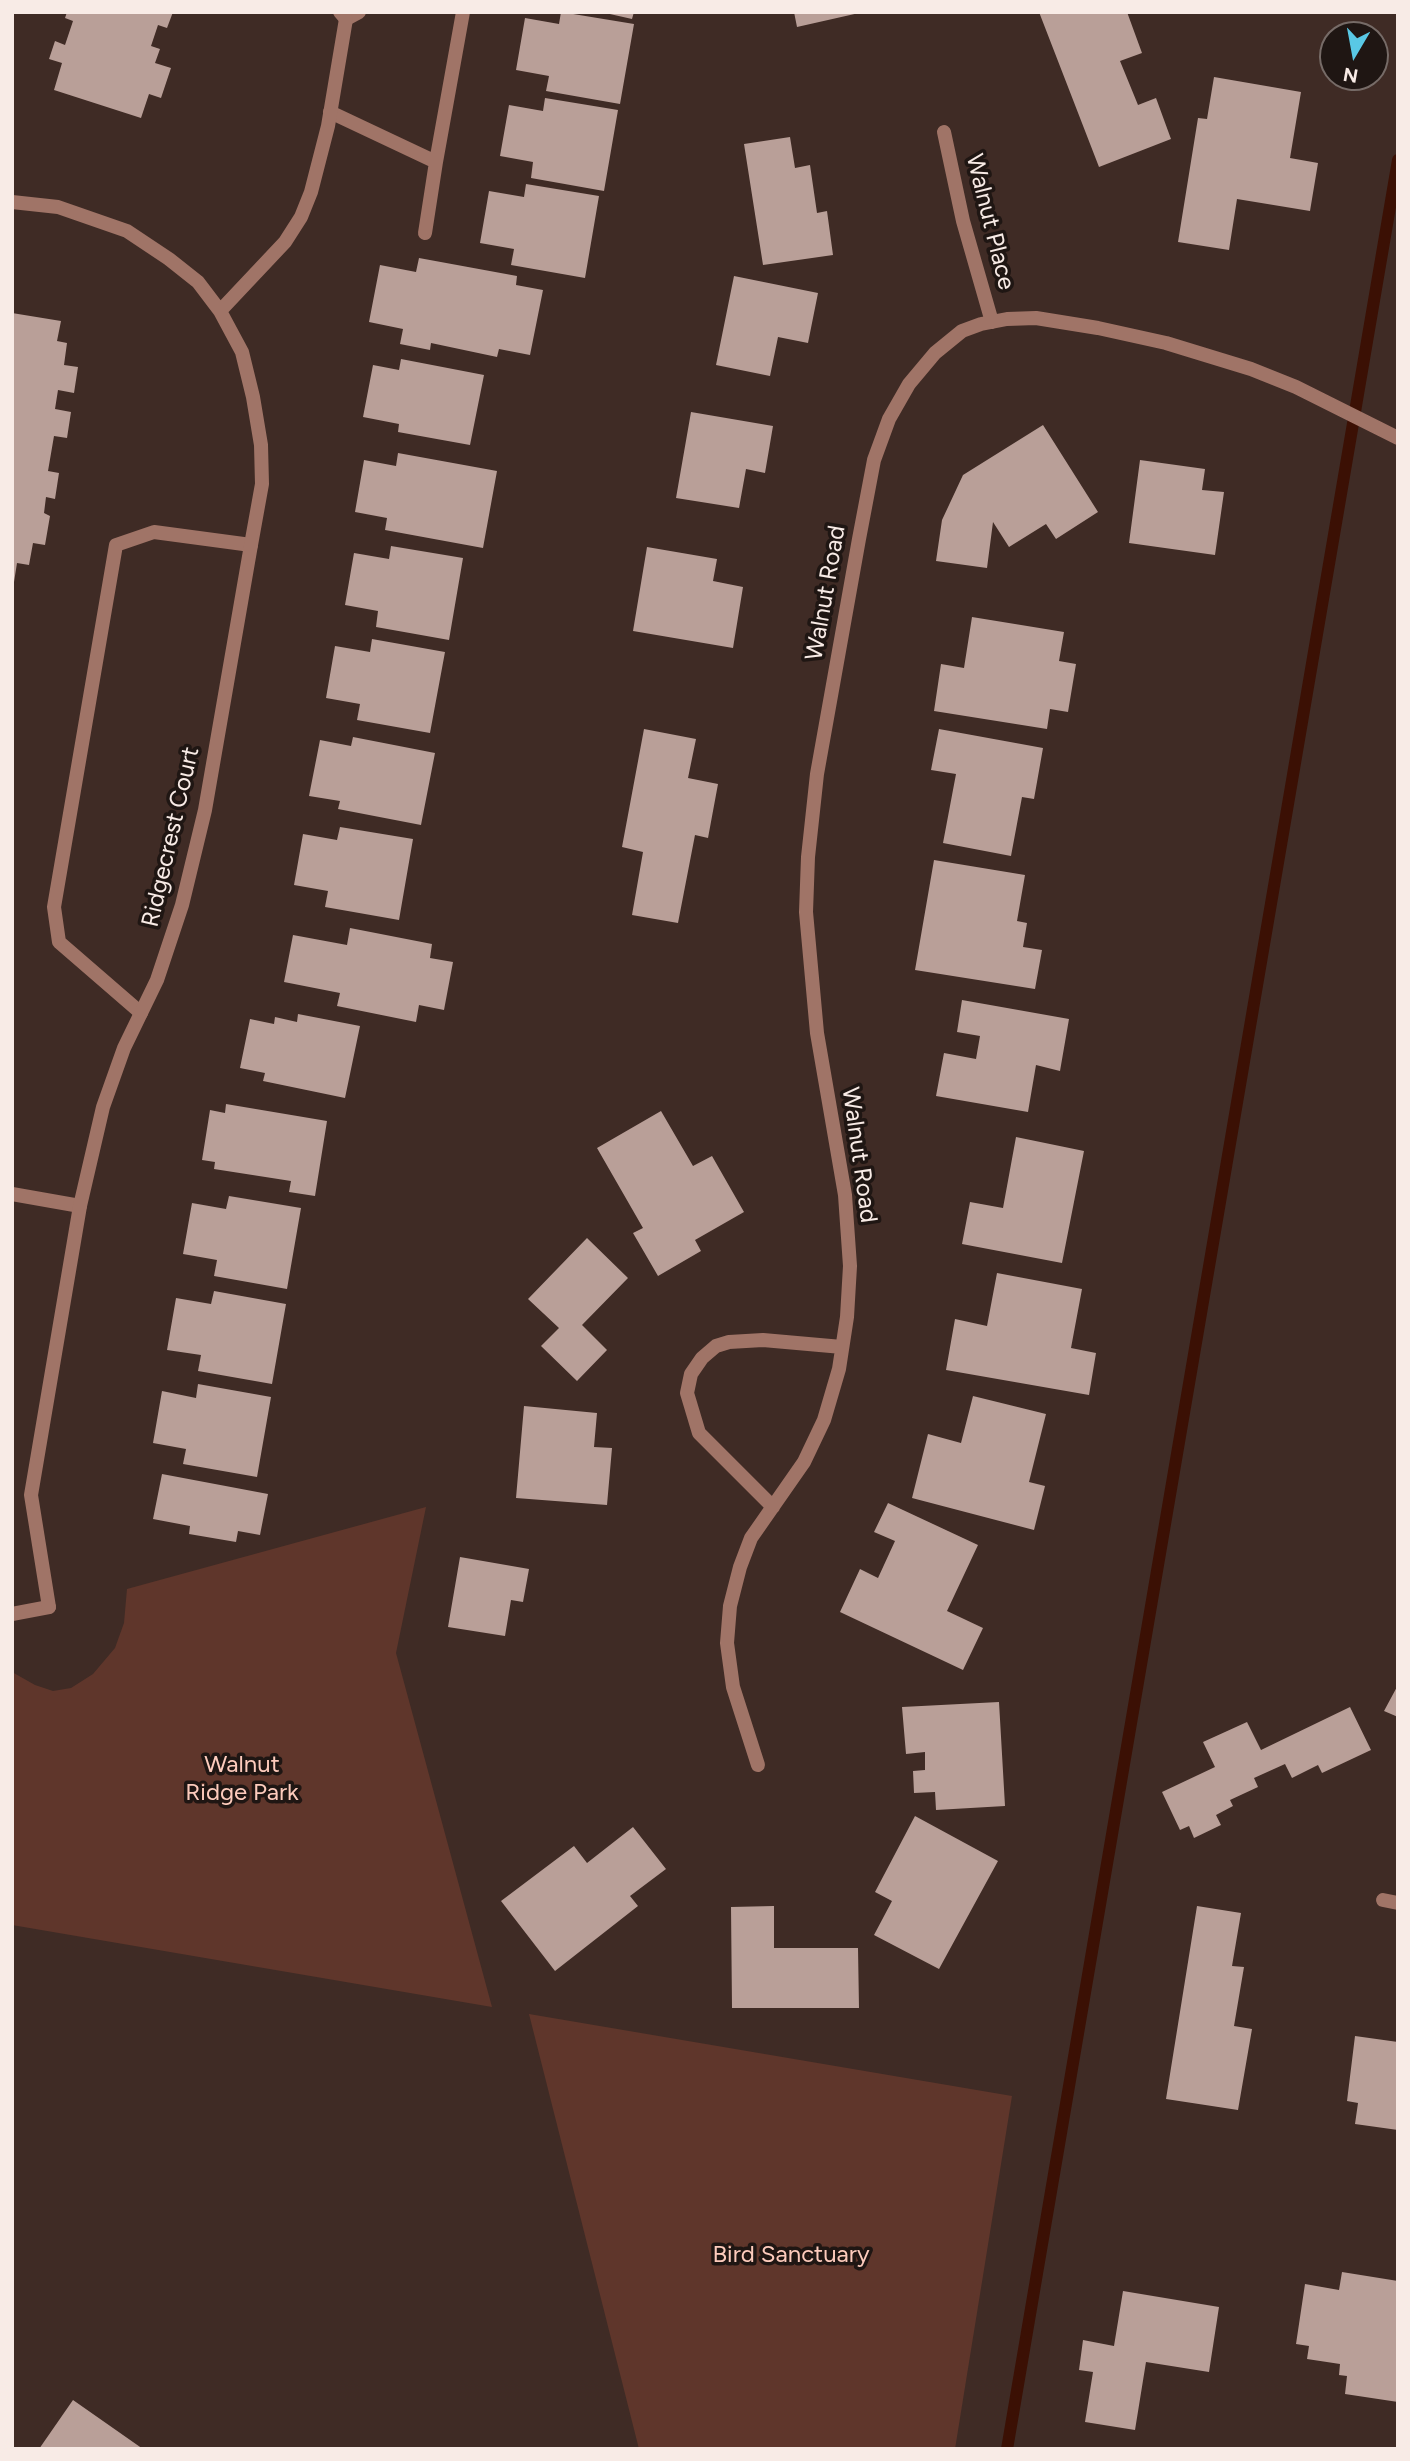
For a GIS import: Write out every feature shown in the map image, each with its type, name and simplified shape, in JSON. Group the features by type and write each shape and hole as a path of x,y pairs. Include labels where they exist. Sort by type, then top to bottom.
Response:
{"street":[{"path":"220,310 285,242 301,217 311,192 330,112 343,16 359,12"},
{"path":"425,233 463,12"},
{"path":"330,112 436,162"},
{"name":"Walnut Place","path":"944,132 963,220 992,322"},
{"name":"Ridgecrest Court","path":"12,202 58,207 127,232 169,259 198,282 220,310 242,352 261,445 262,484 205,810 182,905 157,980 124,1048 103,1107 80,1206 31,1495 49,1608 12,1614"},
{"name":"Walnut Road","path":"758,1765 733,1687 727,1643 730,1606 751,1538 804,1462 824,1420 839,1369 847,1317 850,1266 845,1195 817,1032 806,912 808,857 817,774 874,460 889,419 909,384 936,353 962,331 1007,319 1036,318 1166,343 1251,369 1296,387 1395,436"},
{"path":"141,1013 59,943 54,907 116,545 154,532 251,545"},
{"path":"12,1194 80,1206"},
{"path":"773,1507 699,1433 687,1393 691,1374 702,1358 716,1346 729,1342 762,1340 842,1348"}],"green space":[{"name":"Walnut Ridge Park","path":"426,1507 396,1653 492,2007 12,1925 12,1672 35,1685 53,1691 71,1688 93,1674 115,1648 124,1623 127,1589"},
{"name":"Bird Sanctuary","path":"529,2014 1012,2096 955,2449 639,2449"}],"building":[{"path":"67,12 173,12 167,28 158,25 151,46 160,49 155,63 171,68 161,98 149,94 141,118 54,90 62,63 49,59 55,41 65,45 73,21 65,18"},
{"path":"561,12 634,24 620,104 546,91 549,76 516,70 525,18 559,24"},
{"path":"601,12 634,12 632,19"},
{"path":"794,12 859,12 859,13 797,27"},
{"path":"1039,12 1127,12 1142,53 1120,61 1138,105 1156,98 1171,139 1099,167"},
{"path":"1214,77 1301,92 1290,158 1318,163 1310,211 1237,199 1229,250 1178,242 1198,118 1207,119"},
{"path":"545,98 618,110 604,191 531,178 533,162 500,156 509,105 543,111"},
{"path":"790,137 795,168 810,165 817,213 827,211 833,255 763,265 744,144"},
{"path":"526,184 599,196 585,278 511,265 514,249 480,243 489,191 524,197"},
{"path":"419,258 517,276 516,285 543,290 530,355 499,349 497,357 431,343 430,350 400,344 403,329 369,322 380,265 416,272"},
{"path":"734,276 818,293 808,343 778,337 770,376 716,365"},
{"path":"12,313 61,321 57,341 67,343 64,365 78,367 74,393 58,390 55,409 71,412 67,438 54,436 48,471 59,473 55,499 46,497 44,513 50,516 45,545 33,543 29,565 17,563 14,582"},
{"path":"401,359 484,375 470,445 398,432 399,424 363,417 373,365 399,370"},
{"path":"691,412 773,426 765,473 746,469 739,508 676,498"},
{"path":"1043,425 1098,512 1056,539 1046,524 1009,547 993,522 987,568 936,561 942,520 963,475"},
{"path":"398,453 497,471 483,548 385,530 387,518 355,512 364,460 396,466"},
{"path":"1140,460 1205,469 1202,490 1224,492 1215,555 1129,543"},
{"path":"391,546 463,558 449,640 376,627 378,611 345,605 354,553 389,559"},
{"path":"647,547 717,559 713,581 743,587 733,648 633,631"},
{"path":"972,617 1064,632 1059,661 1076,664 1068,712 1050,709 1047,729 934,711 941,664 964,668"},
{"path":"372,639 445,652 430,733 357,720 360,704 326,698 335,646 370,652"},
{"path":"644,729 696,739 688,778 718,784 708,838 695,835 678,923 632,915 643,852 622,847"},
{"path":"939,729 1043,748 1034,799 1022,797 1011,856 943,843 956,774 931,770"},
{"path":"353,737 435,753 421,825 338,809 340,801 309,796 320,740 351,746"},
{"path":"340,827 413,839 399,920 325,907 328,891 294,885 303,834 337,840"},
{"path":"934,860 1025,875 1017,921 1027,923 1023,947 1042,950 1035,989 915,970"},
{"path":"350,928 432,944 430,958 453,962 444,1010 419,1005 416,1022 337,1006 340,993 284,982 293,935 347,945"},
{"path":"962,1000 1069,1019 1060,1071 1036,1065 1028,1112 936,1096 944,1053 976,1059 980,1036 957,1032"},
{"path":"298,1014 360,1026 345,1098 263,1081 265,1073 240,1068 250,1019 274,1024 275,1017 297,1022"},
{"path":"226,1104 327,1121 315,1196 289,1192 291,1181 214,1169 215,1162 202,1160 210,1110 225,1113"},
{"path":"661,1111 693,1166 712,1156 744,1212 695,1240 701,1251 658,1276 633,1233 643,1228 597,1148"},
{"path":"1016,1137 1084,1151 1062,1263 962,1244 970,1202 1003,1208"},
{"path":"229,1196 301,1208 287,1289 214,1276 217,1260 183,1254 192,1203 226,1209"},
{"path":"587,1238 628,1278 582,1325 607,1350 577,1381 541,1346 559,1328 528,1299"},
{"path":"997,1273 1082,1289 1071,1348 1096,1353 1089,1395 946,1370 955,1319 987,1326"},
{"path":"214,1291 286,1304 272,1384 198,1371 201,1355 167,1350 176,1298 211,1304"},
{"path":"198,1384 271,1397 257,1477 183,1464 186,1449 153,1443 162,1391 196,1398"},
{"path":"973,1396 1046,1414 1029,1482 1045,1486 1034,1530 912,1498 928,1434 961,1443"},
{"path":"524,1406 597,1413 594,1447 612,1448 607,1505 516,1498"},
{"path":"162,1474 268,1494 260,1535 238,1531 236,1542 189,1534 190,1526 153,1519"},
{"path":"888,1503 978,1545 947,1611 983,1628 963,1670 840,1612 860,1569 878,1578 895,1541 874,1532"},
{"path":"460,1557 529,1569 523,1602 511,1600 505,1636 448,1627"},
{"path":"1398,1685 1398,1717 1384,1711"},
{"path":"999,1702 1005,1806 936,1810 935,1792 914,1793 913,1771 925,1770 925,1752 906,1754 902,1707"},
{"path":"1350,1707 1371,1750 1322,1773 1318,1765 1292,1778 1285,1764 1254,1778 1258,1787 1230,1800 1233,1806 1216,1815 1221,1825 1194,1838 1189,1826 1180,1830 1162,1792 1215,1767 1203,1742 1247,1722 1261,1750"},
{"path":"915,1816 998,1861 939,1969 874,1935 892,1901 875,1892"},
{"path":"633,1827 666,1869 630,1896 638,1906 555,1971 501,1901 574,1846 587,1863"},
{"path":"774,1906 774,1948 858,1948 859,2008 732,2008 731,1907"},
{"path":"1197,1906 1241,1913 1232,1966 1244,1967 1234,2026 1252,2029 1238,2110 1166,2099"},
{"path":"1355,2036 1398,2042 1398,2130 1355,2124 1358,2103 1347,2101"},
{"path":"1342,2272 1398,2281 1398,2402 1345,2394 1347,2376 1339,2375 1340,2364 1307,2359 1309,2346 1296,2344 1305,2284 1339,2290"},
{"path":"1123,2291 1219,2307 1209,2372 1146,2362 1135,2430 1085,2422 1093,2372 1079,2370 1083,2340 1114,2346"},
{"path":"73,2400 143,2449 39,2449"}],"waterway":[{"path":"1007,2449 1398,160"}]}
